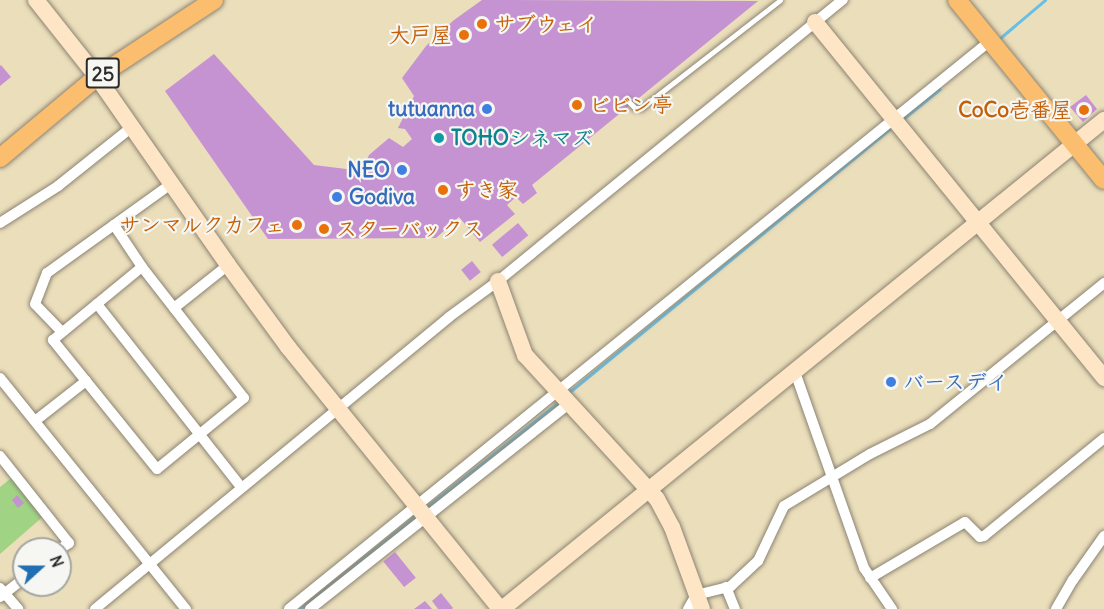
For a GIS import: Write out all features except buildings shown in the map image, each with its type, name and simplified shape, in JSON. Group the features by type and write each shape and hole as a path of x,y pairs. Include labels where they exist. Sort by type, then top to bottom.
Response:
{"main road":[{"name":"25","path":"0,158 97,77 214,0"},
{"path":"957,0 1104,180"}],"street":[{"path":"36,0 97,77 228,265 338,409 501,609 1104,120"},
{"path":"95,609 448,317 498,281 843,0"},
{"path":"815,22 1104,378"},
{"path":"310,609 556,390 990,40"},
{"path":"1,219 58,186 132,127"},
{"path":"61,331 35,304 47,273 171,184"},
{"path":"114,225 142,267 244,398 157,469 52,340 142,267"},
{"path":"174,308 228,265"},
{"path":"498,281 525,355 650,489 672,527 695,604 726,587 758,561 784,506 930,424 1104,283"},
{"path":"97,304 242,488"},
{"path":"795,372 833,477 845,520 870,578 892,609"},
{"path":"35,421 86,381"},
{"path":"2,385 35,421 186,609"},
{"path":"289,609 569,404"},
{"path":"870,578 964,522 980,537 984,536 1104,438"},
{"path":"0,456 64,537"},
{"path":"1056,609 1104,536"},
{"path":"726,587 735,609"},
{"path":"2,593 18,609"}],"lane":[{"path":"627,100 635,108 640,108 780,0"}],"green space":[{"path":"15,475 46,514 20,537 12,537 12,544 0,554 0,487"}],"waterway":[{"path":"1000,38 1045,0"},
{"path":"904,118 940,89"},
{"path":"567,394 890,129"},
{"path":"428,506 560,401"},
{"path":"300,609 414,517"}],"place":[{"name":"サブウェイ","path":"482,24"},
{"name":"大戸屋","path":"464,35"},
{"name":"ビビン亭","path":"577,105"},
{"name":"tutuanna","path":"487,109"},
{"name":"CoCo壱番屋","path":"1084,110"},
{"name":"TOHOシネマズ","path":"439,138"},
{"name":"NEO","path":"402,170"},
{"name":"すき家","path":"443,190"},
{"name":"Godiva","path":"337,197"},
{"name":"サンマルクカフェ","path":"297,225"},
{"name":"スターバックス","path":"324,229"},
{"name":"バースデイ","path":"891,382"}]}
